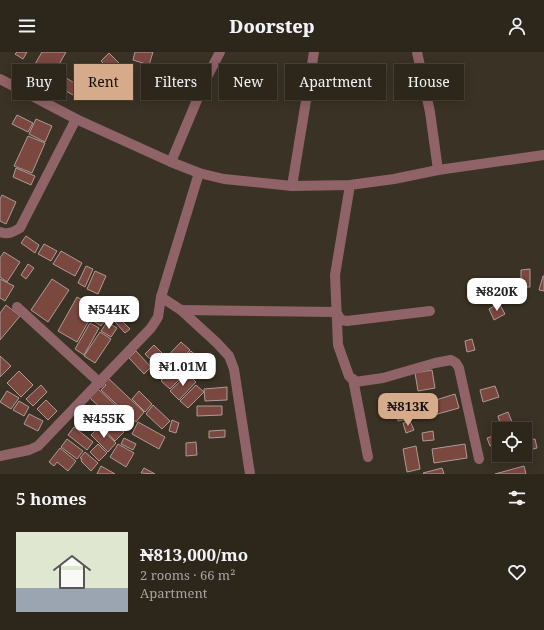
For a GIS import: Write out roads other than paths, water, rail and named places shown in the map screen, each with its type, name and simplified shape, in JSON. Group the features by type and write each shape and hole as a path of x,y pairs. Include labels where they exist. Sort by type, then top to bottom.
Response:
{"street":[{"path":"171,162 205,81 220,52"},
{"path":"292,186 314,52"},
{"path":"417,52 430,112 438,170"},
{"path":"0,78 76,119 171,162 199,173 224,179 292,186 350,185 394,179 438,170 544,155"},
{"path":"0,232 4,234 12,233 20,228 76,119"},
{"path":"0,456 29,450 38,446 100,383 151,328 158,317 161,297 199,173"},
{"path":"350,185 334,275 338,345 349,376 355,382 383,378 435,363 451,360 456,363 459,368 479,459"},
{"path":"161,297 181,310 229,356 234,369 250,474"},
{"path":"17,307 100,383"},
{"path":"181,310 336,312"},
{"path":"336,312 341,320 347,321 430,311"},
{"path":"353,379 368,456"}]}
